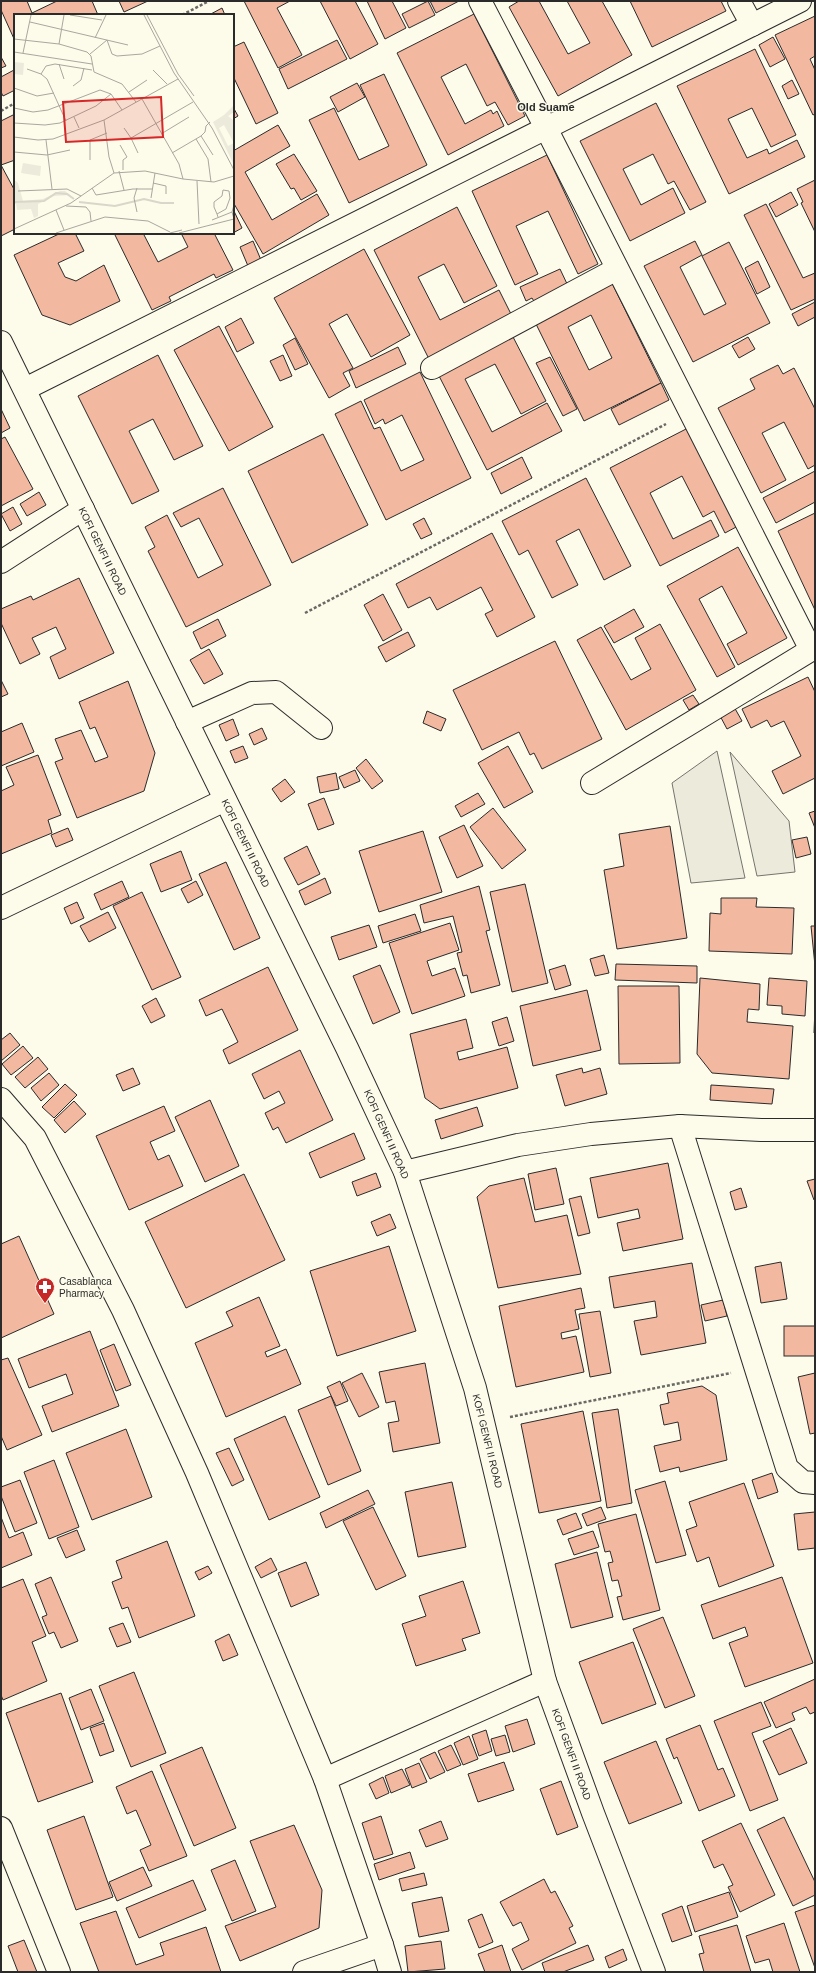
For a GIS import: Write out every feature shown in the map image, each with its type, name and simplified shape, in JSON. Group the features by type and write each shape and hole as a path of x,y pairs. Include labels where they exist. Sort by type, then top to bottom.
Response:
{"street":[{"path":"480,1 813,650 592,783"},
{"path":"739,1 752,25"},
{"path":"25,389 800,1"},
{"path":"432,368 618,269"},
{"name":"KOFI GENFI II ROAD","path":"1,342 224,800 347,1048 405,1172 475,1388 546,1681 593,1813 654,1972"},
{"path":"1,562 83,509"},
{"path":"187,722 252,693 276,692 321,728"},
{"path":"1,908 224,800"},
{"path":"1,1099 35,1138 123,1310 197,1473 325,1779 390,1972"},
{"path":"405,1172 518,1145 591,1134 680,1126 761,1130 815,1130"},
{"path":"680,1126 787,1468 803,1482 815,1483"},
{"path":"325,1779 546,1681"},
{"path":"1,1828 60,1972"},
{"path":"304,1972 382,1945"}],"path":[{"path":"184,14 209,1"},
{"path":"1,111 14,104"},
{"path":"306,613 690,412"},
{"path":"484,1423 756,1368"}],"shaded area":[{"path":"717,751 745,878 691,883 672,783"},
{"path":"730,752 789,821 795,872 757,876"}],"building":[{"path":"1,1 27,1 32,13 57,1 92,1 98,14 14,14 14,39 1,10"},
{"path":"119,1 148,1 124,12"},
{"path":"244,1 290,1 277,8 302,55 278,68"},
{"path":"320,1 355,1 378,44 350,59"},
{"path":"367,1 392,1 406,28 385,39"},
{"path":"428,1 435,15 409,28 402,14"},
{"path":"430,1 459,1 436,13"},
{"path":"519,1 539,1 568,54 590,43 567,1 602,1 632,55 558,96 509,7"},
{"path":"630,1 721,1 726,11 652,47"},
{"path":"222,8 225,14 211,14"},
{"path":"474,14 525,116 508,125 495,102 487,106 466,64 441,77 465,124 491,110 493,114 497,111 504,126 448,155 397,53"},
{"path":"815,16 815,56 810,59 815,70 815,114 813,115 775,35"},
{"path":"773,37 785,59 770,67 759,45"},
{"path":"337,40 347,59 288,89 279,69"},
{"path":"244,42 278,113 256,124 234,78 234,47"},
{"path":"755,49 796,135 771,147 752,108 728,119 747,158 767,149 769,154 797,140 805,157 729,194 677,86"},
{"path":"1,57 6,66 1,68"},
{"path":"14,70 14,90 3,96 1,92 1,77"},
{"path":"384,74 427,165 349,203 309,120 334,108 359,160 389,146 360,85"},
{"path":"792,80 799,94 788,99 782,86"},
{"path":"357,83 365,97 338,112 330,97"},
{"path":"656,103 706,202 690,210 674,181 668,184 653,154 623,169 641,205 673,188 685,213 630,241 580,141"},
{"path":"234,109 238,116 234,118"},
{"path":"14,114 14,160 1,165 1,121"},
{"path":"278,125 290,146 245,172 272,220 317,194 329,215 263,254 234,204 234,150"},
{"path":"294,154 317,191 301,200 294,188 291,189 276,164"},
{"path":"547,155 598,264 578,274 548,211 516,226 538,274 515,285 472,191"},
{"path":"1,165 14,189 14,230 1,236"},
{"path":"815,180 815,232 801,203 803,202 797,189"},
{"path":"791,192 798,205 776,217 769,204"},
{"path":"766,204 803,278 815,273 815,299 791,310 744,215"},
{"path":"457,207 497,286 464,303 444,264 418,277 440,320 499,290 512,316 429,359 374,250"},
{"path":"234,211 242,228 234,232"},
{"path":"59,234 76,234 84,251 58,263 65,277 76,281 104,265 120,301 70,325 42,315 14,255"},
{"path":"114,234 144,234 158,262 188,247 182,234 215,234 233,270 216,278 214,274 169,297 171,301 152,310"},
{"path":"253,241 261,260 248,266 240,247"},
{"path":"695,241 702,255 680,267 704,315 726,304 702,256 729,242 770,323 693,362 644,266"},
{"path":"364,249 410,335 371,357 347,314 329,324 353,368 343,373 350,386 329,398 274,298"},
{"path":"758,261 770,287 757,294 745,268"},
{"path":"560,269 569,288 535,303 532,298 526,301 520,287"},
{"path":"611,281 661,383 584,421 534,320","holes":["591,315 612,358 589,370 568,327"]},
{"path":"815,302 815,317 798,326 792,314"},
{"path":"241,318 254,343 237,352 225,327"},
{"path":"219,326 273,427 229,451 174,350"},
{"path":"511,333 546,401 521,414 495,364 465,379 492,432 547,403 562,431 487,470 437,372"},
{"path":"748,337 755,349 739,358 732,346"},
{"path":"295,338 308,364 295,370 283,345"},
{"path":"398,347 406,364 356,388 349,371"},
{"path":"158,355 203,446 174,460 153,419 129,431 159,491 132,504 78,396"},
{"path":"283,355 292,376 280,381 270,361"},
{"path":"550,357 577,409 563,416 536,363"},
{"path":"778,365 783,374 794,368 815,409 815,465 808,469 784,422 762,433 786,480 761,493 718,408 755,389 750,379"},
{"path":"420,372 471,478 386,520 335,414 361,401 374,429 380,427 401,471 424,460 402,415 385,424 383,419 375,424 364,400"},
{"path":"661,383 669,400 619,425 611,409"},
{"path":"1,409 10,428 1,433"},
{"path":"688,428 738,526 725,533 714,511 703,517 682,476 650,493 673,539 711,520 719,536 660,566 610,468"},
{"path":"323,434 368,525 292,563 248,471"},
{"path":"5,437 33,489 1,506 1,439"},
{"path":"522,457 532,478 501,494 491,473"},
{"path":"815,471 815,502 776,523 763,498"},
{"path":"586,478 631,566 604,580 579,529 556,541 578,585 552,598 528,550 519,555 502,521"},
{"path":"223,488 271,585 186,627 148,551 155,547 145,527 167,515 198,578 223,565 199,518 181,527 173,513"},
{"path":"39,492 46,505 27,516 20,504"},
{"path":"13,507 22,524 10,531 1,514"},
{"path":"815,513 815,610 778,531"},
{"path":"424,518 432,534 421,539 413,524"},
{"path":"492,533 535,617 497,637 485,614 493,610 481,587 437,610 430,597 408,608 396,584"},
{"path":"738,547 787,638 738,665 727,644 747,633 722,586 699,599 735,667 717,677 667,586"},
{"path":"79,578 114,653 59,679 50,657 66,649 56,627 32,638 40,654 20,664 1,623 1,609 31,596 33,600"},
{"path":"383,594 402,630 383,641 364,605"},
{"path":"634,609 644,627 614,643 604,626"},
{"path":"218,619 226,636 201,649 193,632"},
{"path":"660,624 696,690 626,730 577,640 601,627 631,680 651,669 635,638"},
{"path":"408,632 415,646 386,662 378,647"},
{"path":"555,641 602,739 542,769 534,753 530,755 519,732 482,750 453,690"},
{"path":"209,649 223,674 204,684 190,660"},
{"path":"808,677 815,692 815,778 783,794 772,771 801,756 784,721 771,727 767,720 751,728 742,709"},
{"path":"1,680 8,694 1,697"},
{"path":"128,681 155,753 144,791 77,818 55,762 63,759 55,739 81,730 95,762 108,757 95,727 90,729 79,702"},
{"path":"693,695 699,704 689,710 683,700"},
{"path":"733,705 742,721 727,729 718,712"},
{"path":"427,711 446,719 441,731 423,723"},
{"path":"233,719 239,735 226,741 219,725"},
{"path":"22,723 34,752 1,766 1,732"},
{"path":"262,728 267,739 254,745 249,734"},
{"path":"243,746 248,758 235,763 230,751"},
{"path":"508,746 533,792 504,808 478,763"},
{"path":"38,755 61,815 48,820 52,833 1,854 1,791 14,785 6,767"},
{"path":"366,759 383,781 372,789 356,768"},
{"path":"355,770 360,781 344,788 339,777"},
{"path":"336,773 339,789 320,793 317,777"},
{"path":"285,779 295,792 281,802 272,789"},
{"path":"478,793 485,804 461,817 455,806"},
{"path":"324,798 334,824 318,830 308,804"},
{"path":"493,808 526,850 502,869 470,827"},
{"path":"815,811 815,828 809,813"},
{"path":"464,825 483,866 457,878 439,837"},
{"path":"670,826 687,938 617,949 604,870 624,866 619,834"},
{"path":"68,828 73,840 56,847 51,835"},
{"path":"423,831 442,892 379,912 359,851"},
{"path":"807,837 811,854 796,858 792,840"},
{"path":"307,846 320,874 298,885 284,858"},
{"path":"181,851 192,880 161,892 150,864"},
{"path":"226,862 260,938 234,950 199,874"},
{"path":"325,878 331,893 305,905 299,891"},
{"path":"122,881 129,897 101,910 94,894"},
{"path":"196,881 203,895 188,903 181,889"},
{"path":"525,884 548,983 512,992 490,892"},
{"path":"479,886 490,930 486,931 500,985 471,993 467,975 463,976 457,953 462,952 453,916 424,923 420,905"},
{"path":"142,892 181,977 152,990 113,906"},
{"path":"721,898 757,898 756,907 794,908 792,954 709,951 710,913 721,914"},
{"path":"77,902 84,918 71,924 64,908"},
{"path":"108,912 116,928 89,942 80,926"},
{"path":"415,914 421,931 383,943 378,926"},
{"path":"450,923 459,950 427,961 432,976 455,968 465,996 412,1014 389,943"},
{"path":"369,925 377,947 339,960 331,937"},
{"path":"811,926 815,926 815,966"},
{"path":"604,955 609,973 595,976 590,959"},
{"path":"616,964 697,966 697,983 615,980"},
{"path":"380,965 400,1012 373,1024 353,976"},
{"path":"565,965 571,985 555,990 549,970"},
{"path":"268,967 298,1030 229,1064 223,1050 238,1042 222,1009 206,1016 199,1000"},
{"path":"700,978 760,984 759,1010 748,1009 747,1022 793,1026 789,1079 712,1073 697,1054"},
{"path":"769,978 807,981 805,1016 782,1014 782,1006 767,1005"},
{"path":"618,986 679,986 680,1063 619,1064"},
{"path":"587,990 601,1050 533,1066 520,1006"},
{"path":"156,998 165,1016 151,1023 142,1006"},
{"path":"815,1007 815,1033 814,1033"},
{"path":"507,1017 514,1041 499,1046 492,1022"},
{"path":"466,1019 473,1048 457,1052 459,1060 507,1047 518,1088 440,1109 425,1098 410,1034"},
{"path":"10,1033 20,1045 1,1061 1,1040"},
{"path":"23,1046 33,1058 11,1075 2,1064"},
{"path":"300,1050 333,1120 286,1143 278,1127 273,1130 265,1113 285,1103 279,1091 264,1099 252,1074"},
{"path":"38,1057 48,1069 25,1088 15,1077"},
{"path":"133,1068 140,1084 123,1091 116,1075"},
{"path":"582,1068 583,1073 600,1068 607,1094 565,1106 556,1075"},
{"path":"49,1073 59,1085 41,1101 31,1088"},
{"path":"65,1084 77,1095 54,1118 42,1107"},
{"path":"711,1085 774,1089 772,1104 710,1100"},
{"path":"210,1100 239,1166 205,1182 175,1117"},
{"path":"74,1101 86,1114 65,1133 54,1120"},
{"path":"164,1106 175,1131 150,1142 158,1160 169,1155 183,1186 129,1210 96,1136"},
{"path":"477,1107 483,1126 441,1139 435,1120"},
{"path":"354,1133 365,1159 320,1178 309,1153"},
{"path":"668,1163 683,1239 623,1251 617,1223 640,1218 638,1209 598,1218 590,1178"},
{"path":"556,1168 564,1204 535,1210 528,1174"},
{"path":"376,1173 381,1187 357,1196 352,1182"},
{"path":"244,1174 285,1260 186,1308 145,1222"},
{"path":"524,1178 535,1222 567,1215 581,1274 498,1288 477,1197 489,1186"},
{"path":"815,1179 815,1199 814,1200 807,1181"},
{"path":"741,1188 747,1207 735,1210 730,1192"},
{"path":"581,1196 590,1233 578,1236 569,1199"},
{"path":"390,1214 396,1228 377,1236 371,1222"},
{"path":"19,1236 54,1314 1,1338 1,1244"},
{"path":"389,1246 416,1331 337,1356 310,1271"},
{"path":"781,1262 787,1299 761,1303 755,1267"},
{"path":"692,1263 706,1343 641,1355 634,1321 657,1317 655,1301 614,1308 609,1277"},
{"path":"581,1288 585,1308 575,1310 579,1329 561,1333 562,1339 576,1336 584,1372 516,1387 499,1306"},
{"path":"259,1297 280,1346 265,1352 267,1357 286,1349 301,1384 226,1417 195,1343 233,1326 226,1312"},
{"path":"723,1300 727,1316 705,1321 701,1305"},
{"path":"600,1311 611,1373 590,1377 579,1314"},
{"path":"784,1326 815,1326 815,1356 784,1356"},
{"path":"90,1331 119,1406 52,1432 42,1406 73,1394 66,1374 29,1388 18,1359"},
{"path":"114,1344 131,1385 116,1391 100,1350"},
{"path":"8,1358 42,1435 7,1450 1,1436 1,1360"},
{"path":"425,1363 440,1443 393,1452 388,1423 399,1421 395,1401 386,1403 379,1372"},
{"path":"362,1373 379,1407 359,1417 342,1383"},
{"path":"815,1373 815,1433 810,1434 798,1377"},
{"path":"340,1381 348,1401 336,1406 327,1387"},
{"path":"702,1386 716,1395 727,1460 680,1472 679,1467 660,1472 654,1446 681,1440 678,1422 664,1425 660,1405 669,1403 667,1393"},
{"path":"331,1396 361,1471 328,1485 298,1410"},
{"path":"618,1409 632,1503 607,1508 592,1413"},
{"path":"583,1411 601,1501 539,1513 521,1424"},
{"path":"285,1416 320,1497 269,1520 234,1439"},
{"path":"126,1429 152,1497 92,1520 66,1453"},
{"path":"229,1448 244,1480 232,1486 216,1453"},
{"path":"54,1460 79,1527 49,1539 24,1472"},
{"path":"772,1473 778,1492 758,1499 752,1480"},
{"path":"20,1480 37,1523 15,1532 1,1496 1,1487"},
{"path":"665,1481 686,1555 656,1563 635,1490"},
{"path":"452,1482 466,1547 418,1557 405,1492"},
{"path":"744,1483 774,1566 719,1587 709,1557 697,1562 686,1530 697,1526 689,1502"},
{"path":"368,1490 375,1504 326,1528 320,1513"},
{"path":"373,1507 406,1576 376,1590 343,1521"},
{"path":"601,1507 606,1519 587,1526 582,1514"},
{"path":"815,1512 815,1548 798,1550 794,1514"},
{"path":"576,1513 582,1528 563,1535 557,1520"},
{"path":"636,1514 660,1610 623,1620 617,1597 622,1596 618,1580 612,1581 608,1563 613,1562 610,1551 605,1552 598,1524"},
{"path":"1,1517 9,1538 23,1532 32,1555 1,1568"},
{"path":"77,1530 85,1550 66,1558 57,1538"},
{"path":"593,1531 599,1547 574,1555 568,1539"},
{"path":"167,1541 195,1616 139,1638 128,1607 122,1609 112,1582 122,1578 116,1561"},
{"path":"597,1552 613,1617 571,1628 555,1564"},
{"path":"271,1558 277,1570 261,1578 255,1567"},
{"path":"306,1562 319,1595 291,1607 278,1573"},
{"path":"208,1566 212,1573 199,1580 195,1572"},
{"path":"51,1577 78,1641 61,1648 54,1632 49,1634 42,1617 47,1615 35,1584"},
{"path":"782,1577 813,1663 745,1687 729,1643 748,1636 745,1627 713,1639 701,1605"},
{"path":"23,1579 46,1636 32,1642 47,1681 3,1700 1,1695 1,1588"},
{"path":"463,1581 480,1633 462,1639 466,1650 416,1666 402,1624 426,1616 419,1596"},
{"path":"663,1617 695,1696 665,1708 633,1629"},
{"path":"123,1623 131,1642 117,1647 109,1628"},
{"path":"229,1634 238,1655 223,1661 215,1641"},
{"path":"633,1642 656,1704 602,1724 579,1662"},
{"path":"134,1672 166,1753 131,1767 99,1686"},
{"path":"815,1679 815,1712 810,1714 806,1707 792,1713 795,1720 776,1728 764,1702"},
{"path":"91,1689 104,1721 81,1730 69,1698"},
{"path":"61,1693 93,1782 38,1802 6,1713"},
{"path":"761,1702 771,1726 752,1733 778,1800 750,1811 714,1721"},
{"path":"527,1719 535,1744 513,1752 505,1726"},
{"path":"104,1723 114,1751 100,1756 90,1728"},
{"path":"700,1725 718,1770 723,1768 735,1796 699,1811 677,1757 674,1759 666,1739"},
{"path":"791,1728 807,1763 779,1775 763,1741"},
{"path":"486,1730 492,1751 479,1756 472,1735"},
{"path":"505,1735 510,1752 496,1756 491,1739"},
{"path":"469,1736 478,1759 463,1765 454,1743"},
{"path":"656,1741 682,1803 629,1824 604,1762"},
{"path":"451,1745 461,1765 447,1771 438,1751"},
{"path":"202,1747 236,1828 194,1846 160,1765"},
{"path":"435,1752 445,1772 430,1779 420,1759"},
{"path":"504,1762 514,1790 478,1802 468,1774"},
{"path":"419,1763 427,1782 412,1788 405,1769"},
{"path":"402,1769 410,1785 391,1793 385,1776"},
{"path":"152,1771 187,1856 149,1871 140,1850 151,1845 136,1810 127,1814 116,1787"},
{"path":"383,1777 389,1793 376,1799 369,1784"},
{"path":"561,1781 578,1827 557,1835 540,1789"},
{"path":"84,1816 113,1897 76,1910 47,1830"},
{"path":"381,1816 393,1854 374,1860 362,1823"},
{"path":"784,1817 815,1882 815,1895 793,1906 757,1830"},
{"path":"441,1821 448,1839 426,1847 419,1830"},
{"path":"741,1823 775,1895 740,1912 728,1887 733,1885 723,1864 714,1868 702,1841"},
{"path":"294,1825 322,1890 319,1928 240,1961 225,1926 276,1907 250,1841"},
{"path":"410,1852 415,1868 379,1880 374,1864"},
{"path":"235,1860 256,1911 232,1921 211,1870"},
{"path":"143,1867 152,1886 117,1901 109,1882"},
{"path":"424,1873 427,1885 402,1891 399,1879"},
{"path":"544,1879 551,1893 555,1891 573,1926 569,1928 576,1943 522,1970 512,1949 529,1940 521,1922 513,1926 500,1902"},
{"path":"193,1880 206,1910 139,1938 126,1908"},
{"path":"729,1892 738,1917 695,1932 687,1906"},
{"path":"442,1897 449,1931 419,1937 412,1903"},
{"path":"815,1905 815,1968 795,1912"},
{"path":"682,1906 692,1935 672,1942 662,1914"},
{"path":"116,1911 136,1965 164,1955 160,1943 206,1927 221,1972 99,1972 80,1923"},
{"path":"482,1914 493,1942 479,1948 468,1920"},
{"path":"784,1923 800,1972 773,1972 769,1959 755,1963 746,1936"},
{"path":"737,1925 751,1972 704,1972 699,1954 704,1953 699,1936"},
{"path":"24,1940 37,1972 18,1972 8,1946"},
{"path":"441,1941 445,1969 408,1972 405,1946"},
{"path":"502,1945 511,1972 485,1972 478,1954"},
{"path":"588,1945 594,1960 563,1972 545,1972 542,1963"},
{"path":"623,1949 627,1960 609,1968 605,1957"}],"place":[{"name":"Casablanca Pharmacy","path":"45,1304"}],"district":[{"name":"Old Suame","path":"546,107"}]}
